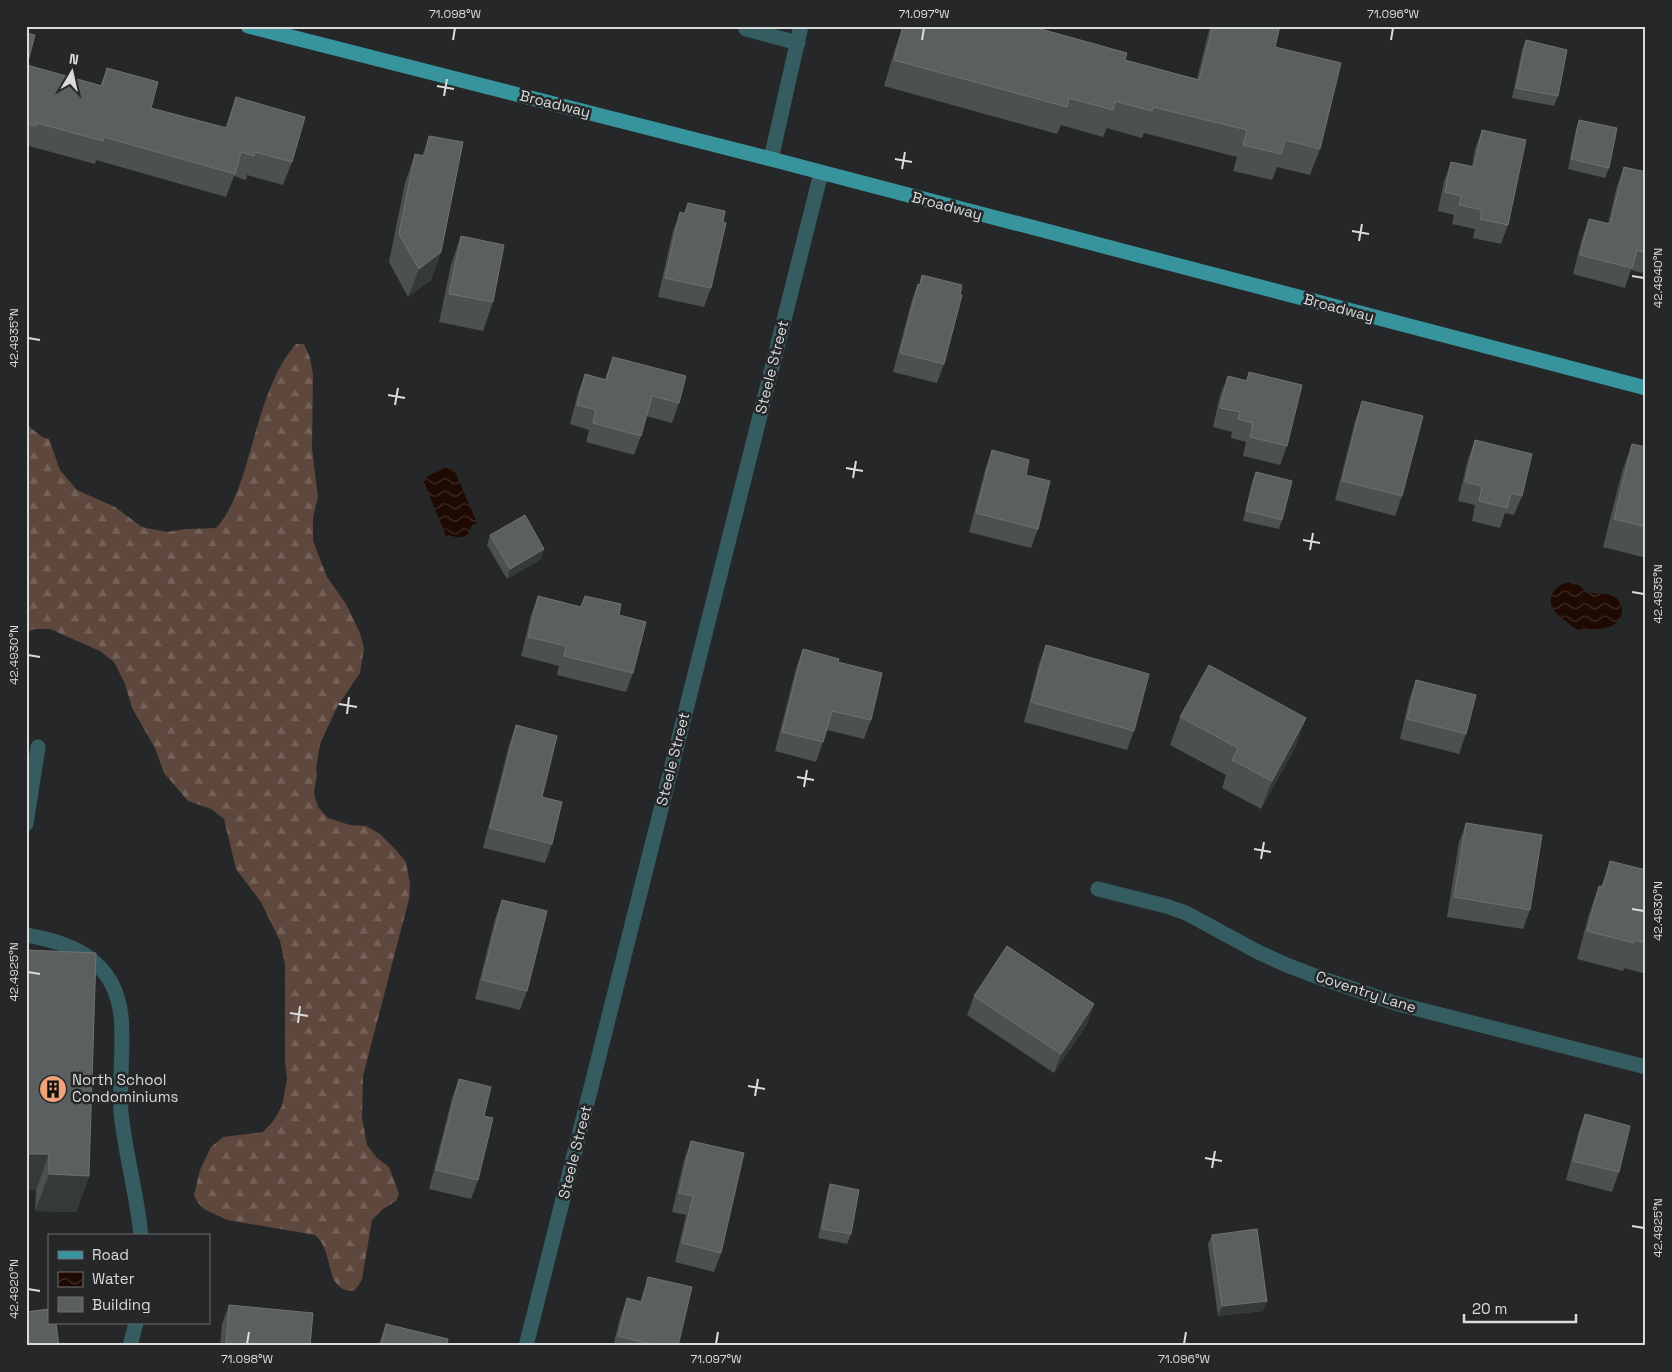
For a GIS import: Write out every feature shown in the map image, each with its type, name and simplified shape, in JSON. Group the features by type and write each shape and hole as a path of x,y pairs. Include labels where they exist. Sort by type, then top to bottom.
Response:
{"main road":[{"name":"Broadway","path":"248,26 771,159 1646,388"}],"street":[{"path":"771,159 801,26"},
{"path":"746,29 798,43"},
{"name":"Steele Street","path":"526,1346 820,173"},
{"path":"26,824 38,747"},
{"name":"Coventry Lane","path":"1098,888 1186,913 1258,952 1289,966 1398,1004 1646,1067"},
{"path":"26,935 72,946 102,968 112,983 118,1000 122,1036 121,1112 141,1234"},
{"path":"130,1346 136,1324"}],"green space":[{"path":"296,344 304,344 310,358 313,374 312,449 318,497 313,518 313,541 327,577 346,604 360,633 364,648 360,673 337,707 320,744 314,792 318,807 328,818 350,825 366,826 380,834 406,862 410,884 409,899 363,1076 362,1118 367,1145 377,1158 389,1167 399,1194 396,1201 383,1209 372,1220 362,1279 354,1291 337,1285 325,1251 315,1235 227,1220 204,1209 194,1195 200,1170 211,1147 223,1137 263,1132 274,1120 282,1106 287,1079 285,1060 285,964 280,941 261,902 236,869 224,819 211,809 188,801 164,773 155,748 132,708 125,684 114,662 100,651 50,629 34,629 26,633 26,424 42,437 49,439 60,470 77,490 115,507 142,527 167,532 216,528 223,520 237,492 275,376"}],"water":[{"path":"445,468 454,469 477,523 472,525 467,535 461,537 446,536 424,482 428,476"},
{"path":"1570,582 1589,592 1609,594 1615,597 1622,608 1620,619 1611,627 1605,629 1582,630 1573,627 1556,613 1551,604 1554,591 1561,585"}],"building":[{"path":"903,26 1030,26 1127,53 1125,60 1199,80 1213,26 1280,26 1275,47 1341,63 1320,149 1285,140 1281,154 1243,145 1247,130 1153,107 1152,111 1115,101 1113,110 1069,98 1067,107 894,60"},
{"path":"26,33 35,35 27,65 102,86 107,68 158,82 151,108 227,128 236,97 305,117 292,162 255,152 254,156 241,152 235,174 104,137 103,141 37,123 36,126 26,123"},
{"path":"1526,40 1567,50 1558,96 1516,88"},
{"path":"1579,120 1617,128 1609,168 1571,159"},
{"path":"1482,130 1526,140 1508,225 1480,219 1482,210 1459,205 1461,196 1445,192 1451,162 1474,167"},
{"path":"429,136 463,142 441,252 419,269 399,234 415,154 425,156"},
{"path":"1624,167 1646,172 1646,253 1637,250 1632,268 1580,255 1589,219 1610,224"},
{"path":"688,203 725,211 723,222 726,223 711,288 665,278 680,212 685,214"},
{"path":"461,236 504,245 493,302 449,294"},
{"path":"922,275 962,285 960,295 962,295 944,364 900,353"},
{"path":"613,357 686,376 679,403 652,396 641,436 593,423 596,410 577,405 585,374 606,380"},
{"path":"1249,372 1302,385 1287,446 1250,437 1253,423 1238,419 1240,412 1220,408 1228,376 1247,381"},
{"path":"1362,401 1423,416 1402,496 1342,481"},
{"path":"1475,440 1532,454 1522,496 1511,493 1507,508 1479,501 1482,486 1465,482"},
{"path":"1632,444 1646,447 1646,527 1614,519"},
{"path":"992,450 1029,460 1026,475 1050,481 1038,529 976,513"},
{"path":"1256,472 1292,481 1282,520 1246,511"},
{"path":"525,515 544,549 510,569 490,535"},
{"path":"538,596 581,607 585,596 621,604 619,615 646,622 633,673 564,656 566,646 528,637"},
{"path":"1046,645 1149,674 1134,731 1031,702"},
{"path":"803,649 839,659 838,662 882,673 871,720 832,711 823,742 782,732"},
{"path":"1209,665 1306,718 1272,781 1232,760 1238,748 1180,717"},
{"path":"1416,680 1476,695 1466,734 1407,719"},
{"path":"516,725 557,736 542,797 562,802 552,844 490,828"},
{"path":"1466,823 1542,835 1530,910 1454,897"},
{"path":"1610,861 1646,870 1646,943 1634,940 1634,943 1587,931 1599,886 1603,887"},
{"path":"502,900 547,911 527,991 482,980"},
{"path":"1007,946 1094,1004 1061,1054 974,996"},
{"name":"North School Condominiums","path":"26,950 96,953 89,1176 49,1174 49,1154 26,1154"},
{"path":"459,1079 491,1087 484,1116 493,1118 478,1180 436,1170"},
{"path":"1585,1114 1630,1126 1619,1172 1573,1161"},
{"path":"691,1141 744,1153 721,1253 682,1243 693,1196 679,1193"},
{"path":"830,1184 859,1190 851,1234 822,1229"},
{"path":"1257,1229 1267,1301 1222,1306 1212,1235"},
{"path":"648,1277 692,1287 678,1346 659,1346 618,1336 627,1298 642,1302"},
{"path":"229,1305 313,1313 310,1346 226,1346"},
{"path":"48,1309 48,1324 56,1324 59,1346 26,1346 26,1312"},
{"path":"386,1324 448,1339 447,1346 381,1346"}],"place":[{"name":"North School Condominiums","path":"53,1089"}]}
